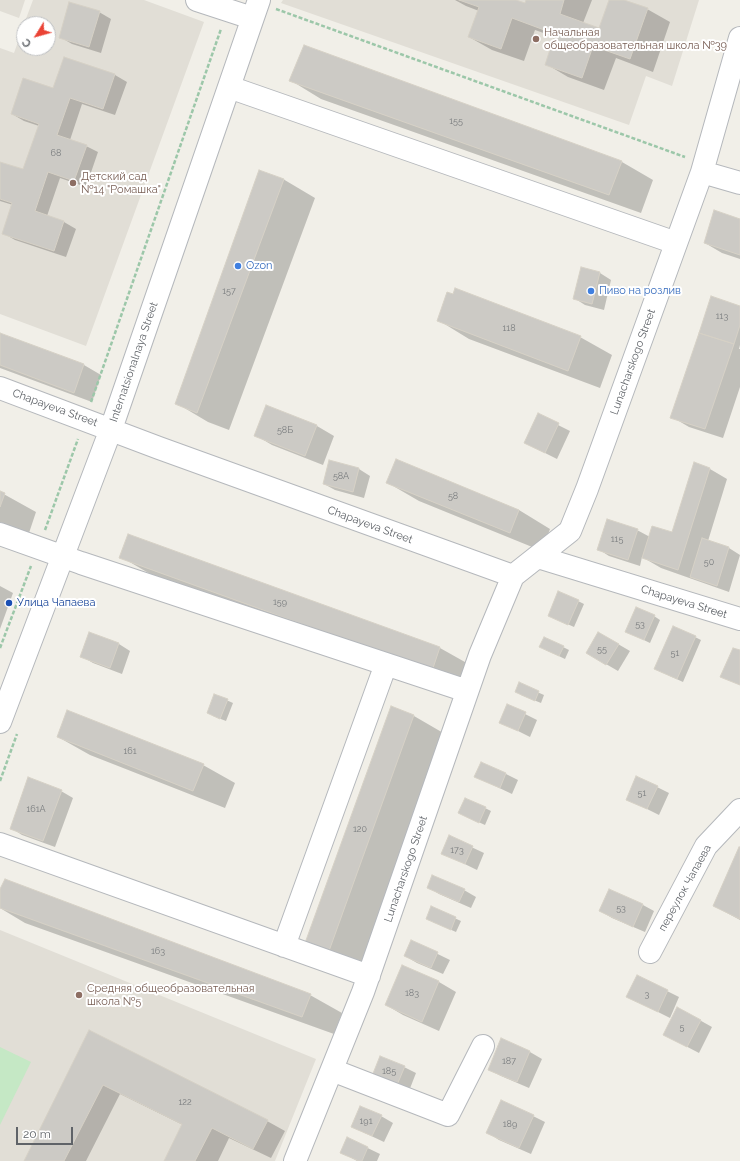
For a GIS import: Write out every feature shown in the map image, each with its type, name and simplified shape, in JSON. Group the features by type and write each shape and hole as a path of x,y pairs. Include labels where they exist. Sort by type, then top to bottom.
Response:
{"street":[{"path":"197,0 227,10 257,7"},
{"name":"Internatsionalnaya Street","path":"0,722 4,698 62,557 111,429 257,7"},
{"name":"Lunacharskogo Street","path":"538,557 570,531 587,489 703,168 740,38"},
{"path":"229,87 676,243"},
{"path":"703,168 740,183"},
{"name":"Chapayeva Street","path":"0,388 159,448 513,576"},
{"path":"0,534 62,557 467,691"},
{"path":"513,576 538,557"},
{"name":"Chapayeva Street","path":"538,557 740,619"},
{"name":"Lunacharskogo Street","path":"295,1161 369,976 467,691 480,655 513,576"},
{"path":"284,946 386,664"},
{"name":"переулок Чапаева","path":"650,952 706,846 740,810"},
{"path":"0,844 369,976"},
{"path":"332,1070 448,1115 483,1046"}],"path":[{"path":"257,7 703,168"},
{"path":"85,420 227,10"}],"shaded area":[{"path":"0,0 25,0 20,16 16,17 0,11"},
{"name":"Детский сад №14 \"Ромашка\"","path":"33,0 144,0 204,22 86,346 0,314 0,48 14,53 16,47 16,56 56,56 56,16 27,16"},
{"name":"Начальная общеобразовательная школа №39","path":"283,0 699,0 672,86 646,76 629,125 281,3"},
{"name":"Средняя общеобразовательная школа №5","path":"0,930 316,1059 275,1161 0,1161"}],"green space":[{"path":"0,1047 31,1062 0,1125"}],"building":[{"path":"459,0 516,0 525,3 526,0 564,0 560,14 599,28 609,0 624,0 648,8 630,59 593,46 582,78 545,65 555,34 512,18 501,49 468,37 479,7"},
{"path":"69,2 100,11 89,47 59,38"},
{"path":"304,45 622,161 609,195 289,81"},
{"path":"64,57 115,74 103,109 70,98 57,135 87,145 74,181 48,172 35,211 64,221 54,251 2,234 12,203 0,199 0,162 23,169 39,124 11,114 23,78 53,88"},
{"path":"259,170 284,179 197,413 175,404"},
{"path":"714,210 740,219 740,255 704,243"},
{"path":"581,267 600,272 592,304 573,299"},
{"path":"455,288 581,336 568,371 437,321 447,292 453,294"},
{"path":"711,296 740,306 740,325 734,344 699,333"},
{"path":"0,333 84,364 74,393 0,365"},
{"path":"699,333 734,344 705,429 670,418"},
{"path":"266,405 317,425 305,456 254,436"},
{"path":"538,413 559,423 545,453 524,443"},
{"path":"396,459 519,510 510,533 386,483"},
{"path":"329,460 359,468 353,492 323,484"},
{"path":"694,462 710,468 678,570 642,558 652,526 672,532"},
{"path":"0,491 5,493 0,507"},
{"path":"607,519 638,529 628,560 597,550"},
{"path":"128,534 440,647 432,671 119,558"},
{"path":"702,538 729,547 717,586 690,577"},
{"path":"558,591 579,600 568,625 548,616"},
{"path":"636,607 655,615 644,640 625,632"},
{"path":"673,626 696,636 677,679 654,669"},
{"path":"89,632 119,643 110,668 80,657"},
{"path":"598,632 619,644 606,665 586,653"},
{"path":"544,637 564,646 559,656 539,647"},
{"path":"733,648 740,650 740,685 720,677"},
{"path":"519,682 539,691 535,701 515,692"},
{"path":"214,694 228,699 220,719 207,713"},
{"path":"507,704 526,712 518,731 499,723"},
{"path":"391,706 414,715 329,951 305,943"},
{"path":"67,710 204,764 193,791 57,737"},
{"path":"481,762 506,773 500,788 474,777"},
{"path":"636,776 658,786 647,809 626,800"},
{"path":"28,777 62,790 43,841 10,829"},
{"path":"465,798 486,807 479,823 458,813"},
{"path":"449,835 473,846 465,864 441,854"},
{"path":"740,847 740,919 713,906"},
{"path":"432,875 465,889 459,902 427,888"},
{"path":"5,879 311,994 302,1017 0,908 0,889"},
{"path":"609,889 643,904 633,927 599,911"},
{"path":"431,906 456,917 451,930 426,919"},
{"path":"411,940 438,952 431,968 404,956"},
{"path":"402,965 439,981 422,1022 385,1005"},
{"path":"637,975 668,990 658,1012 626,997"},
{"path":"677,1007 701,1020 687,1047 663,1035"},
{"path":"89,1030 268,1120 253,1149 212,1128 195,1161 164,1161 182,1124 103,1085 64,1161 24,1161"},
{"path":"501,1038 530,1051 517,1082 488,1070"},
{"path":"380,1056 405,1066 397,1085 372,1076"},
{"path":"501,1100 534,1115 519,1148 486,1133"},
{"path":"360,1106 382,1115 372,1136 351,1127"},
{"path":"347,1137 368,1147 362,1161 340,1153"}],"place":[{"name":"Начальная общеобразовательная школа №39","path":"536,39"},
{"name":"Детский сад №14 \"Ромашка\"","path":"73,183"},
{"name":"Ozon","path":"238,266"},
{"name":"Пиво на розлив","path":"591,291"},
{"name":"Улица Чапаева","path":"9,603"},
{"name":"Средняя общеобразовательная школа №5","path":"79,995"}]}
